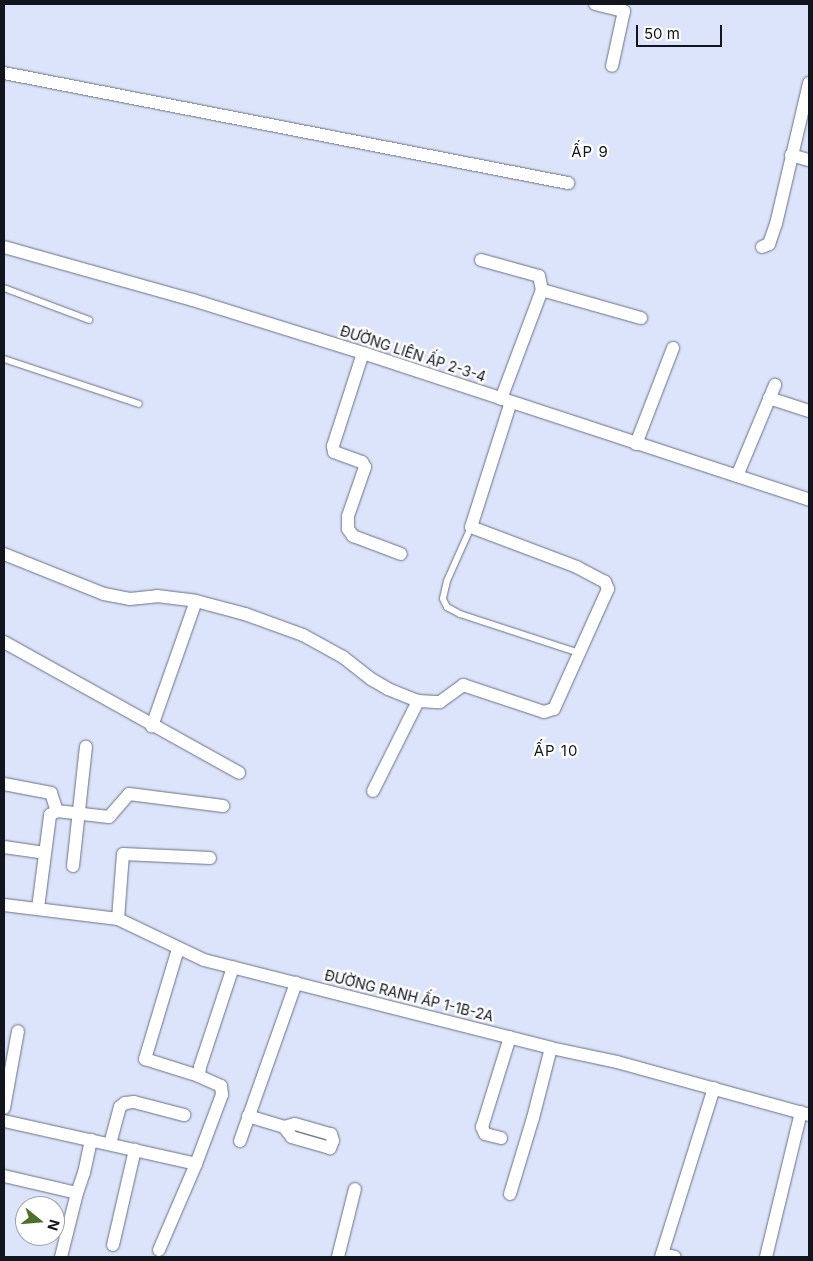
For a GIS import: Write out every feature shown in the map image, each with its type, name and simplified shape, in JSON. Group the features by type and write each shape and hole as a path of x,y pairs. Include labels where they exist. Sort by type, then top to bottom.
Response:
{"street":[{"path":"594,4 624,11 612,66"},
{"path":"4,73 568,183"},
{"path":"762,248 769,244 772,237 809,83"},
{"path":"791,155 809,160"},
{"name":"ĐƯỜNG LIÊN ẤP 2-3-4","path":"4,247 192,300 363,353 809,500"},
{"path":"4,554 104,594 130,599 157,596 196,601 245,614 303,635 343,657 388,689 418,701 440,702 464,685 544,712 554,709 608,589 605,582 577,567 471,527 506,401 542,290 539,276 481,260"},
{"path":"542,290 641,318"},
{"path":"636,444 673,348"},
{"path":"363,353 333,446 334,452 362,462 365,467 348,516 348,529 353,536 401,554"},
{"path":"737,476 775,385"},
{"path":"770,398 809,411"},
{"path":"152,726 196,601"},
{"path":"4,642 239,773"},
{"path":"373,791 418,701"},
{"path":"73,866 86,747"},
{"path":"4,784 51,793 57,812"},
{"path":"38,908 50,815 57,812 109,817 129,794 223,806"},
{"path":"4,846 45,853"},
{"path":"118,919 123,854 210,858"},
{"name":"ĐƯỜNG RANH ẤP 1-1B-2A","path":"4,904 118,919 204,960 551,1048 617,1062 805,1114"},
{"path":"158,1254 196,1164 222,1095 221,1086 198,1076 144,1059 178,949"},
{"path":"198,1076 233,967"},
{"path":"240,1141 296,983"},
{"path":"4,1108 8,1065 18,1031"},
{"path":"501,1138 485,1134 482,1128 510,1037"},
{"path":"510,1194 533,1118 551,1048"},
{"path":"675,1257 662,1256 714,1088"},
{"path":"110,1144 120,1107 125,1104 134,1102 184,1115"},
{"path":"766,1257 805,1114"},
{"path":"248,1116 284,1127"},
{"path":"4,1121 196,1164"},
{"path":"61,1257 91,1140"},
{"path":"113,1245 136,1150"},
{"path":"4,1176 77,1193"},
{"path":"338,1257 355,1189"}],"lane":[{"path":"4,288 89,320"},
{"path":"4,359 139,404"},
{"path":"471,527 447,581 443,599 447,607 460,614 578,653"}],"district":[{"name":"ẤP 9","path":"590,152"},
{"name":"ẤP 10","path":"556,751"}]}
